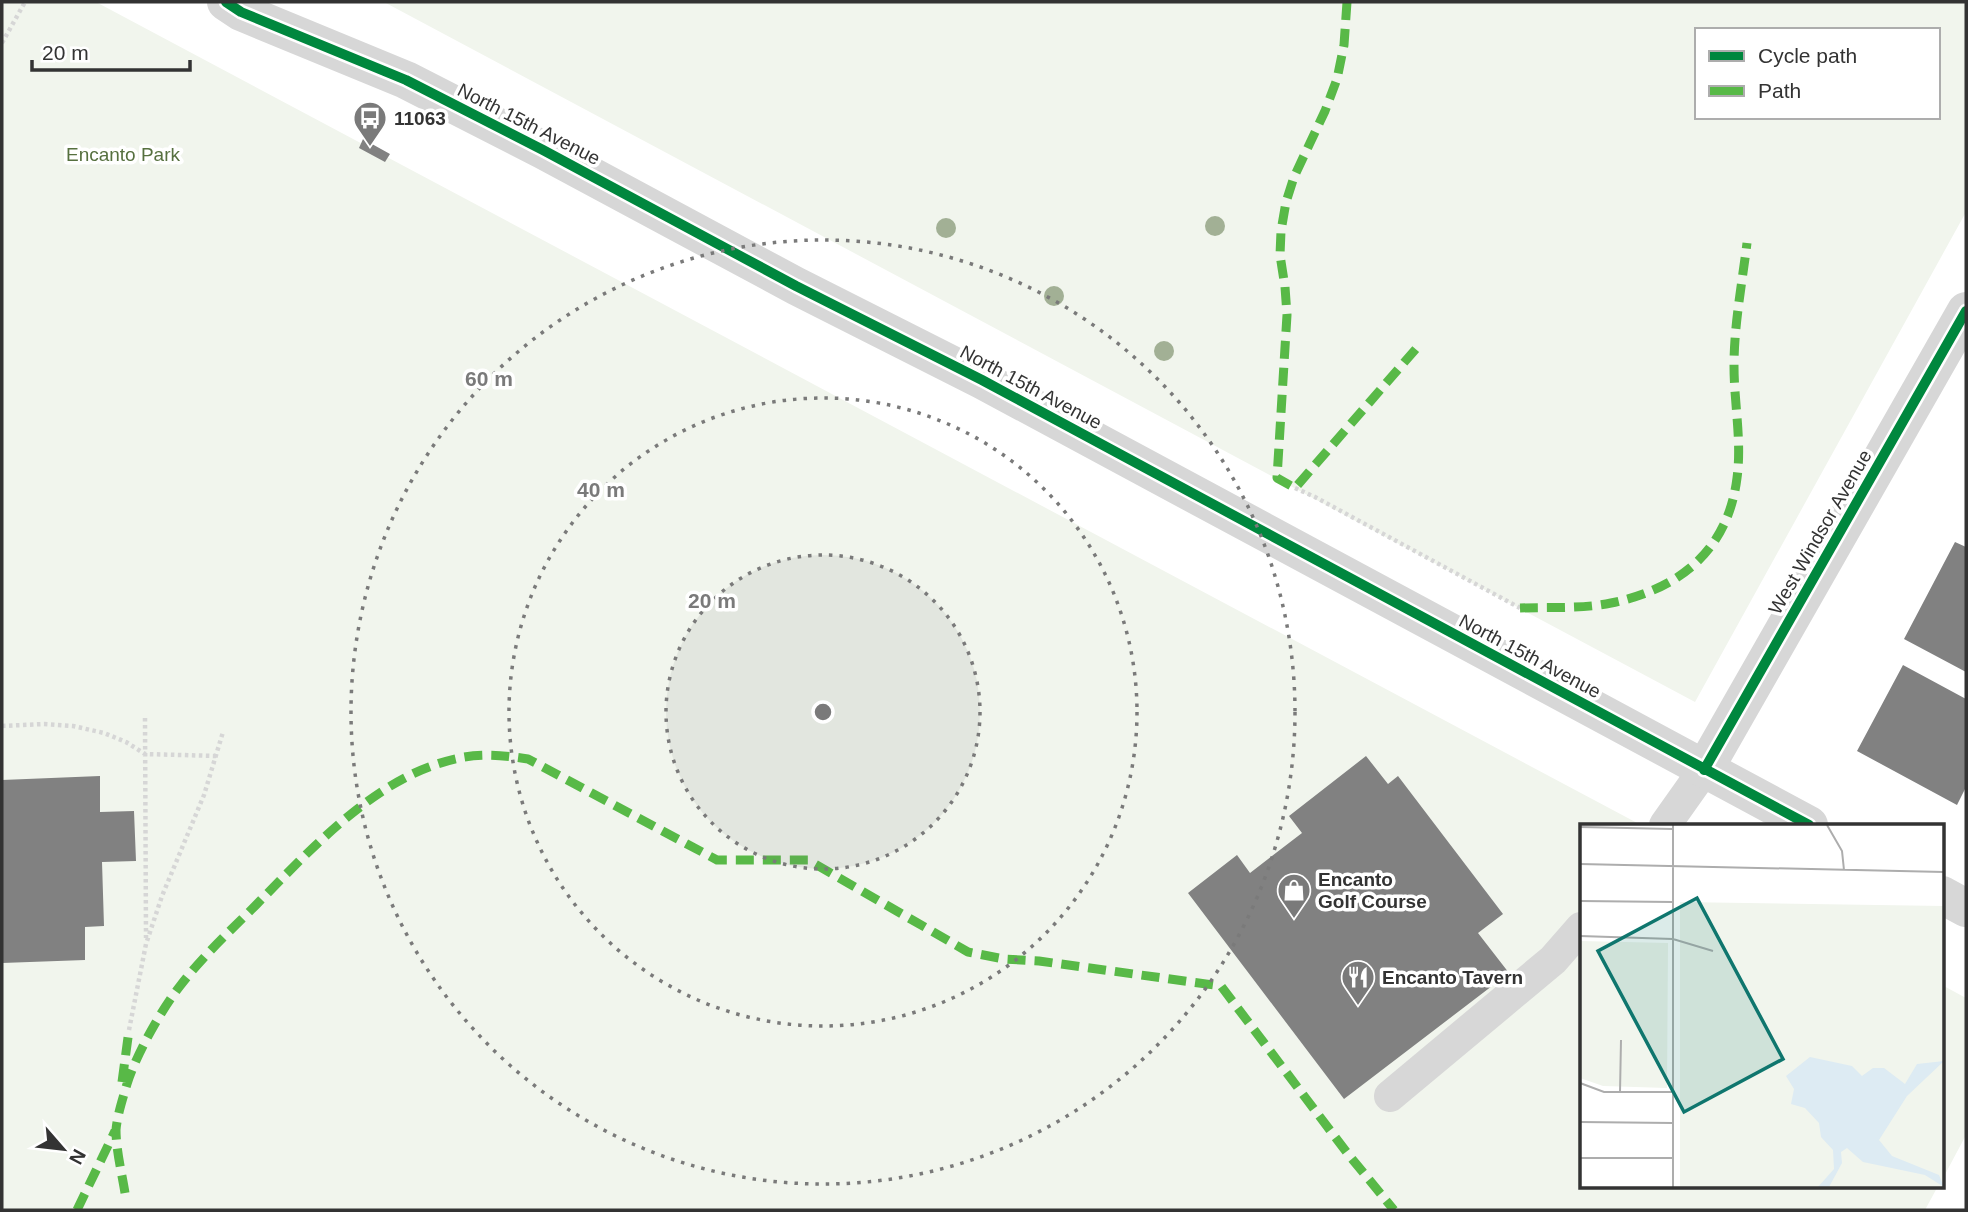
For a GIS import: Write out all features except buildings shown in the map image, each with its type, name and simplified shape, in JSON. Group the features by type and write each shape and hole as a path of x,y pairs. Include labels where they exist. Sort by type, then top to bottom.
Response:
{"street":[{"name":"North 15th Avenue","path":"238,5 406,80 543,150 796,286 982,380 1807,824"},
{"name":"West Windsor Avenue","path":"1704,770 1966,311"},
{"path":"1944,896 1966,908"}],"lane":[{"path":"1666,824 1704,770"},
{"path":"1390,1097 1552,960 1580,929"}],"path":[{"path":"2,43 25,2"},
{"path":"1295,488 1520,608"},
{"path":"145,719 146,944"},
{"path":"2,726 73,726 104,733 145,754 216,756"},
{"path":"129,1030 146,944 162,896 204,795 223,732"}],"green space":[{"name":"Encanto Golf Course","path":"2,2 96,2 1639,824 1580,824 1580,1188 1937,1188 1925,1210 2,1210"},
{"path":"384,2 1966,2 1966,212 1695,702"},
{"path":"1944,986 1966,998 1966,1135 1944,1176"}],"marked path":[{"path":"1347,2 1344,45 1337,79 1294,177 1281,231 1280,255 1287,315 1277,478 1295,488 1421,343"},
{"path":"1520,608 1611,603 1659,588 1696,562 1723,526 1732,503 1737,478 1739,450 1734,351 1747,243"},
{"path":"125,1193 116,1130 124,1095 136,1060 150,1033 189,975 294,866 358,808 405,778 429,767 455,759 489,755 528,759 717,860 808,860 968,952 1004,959 1039,961 1221,986 1348,1154 1394,1210"},
{"path":"122,1082 129,1030"},
{"path":"77,1210 115,1131"}],"cycle path":[{"path":"226,2 241,12 406,80 543,150 796,286 982,380 1807,824"},
{"path":"1704,770 1966,311"}],"place":[{"name":"11063","path":"370,148"},
{"name":"Encanto Golf Course","path":"1294,920"},
{"name":"Encanto Tavern","path":"1358,1007"}],"park label":[{"name":"Encanto Park","path":"123,154"}]}
